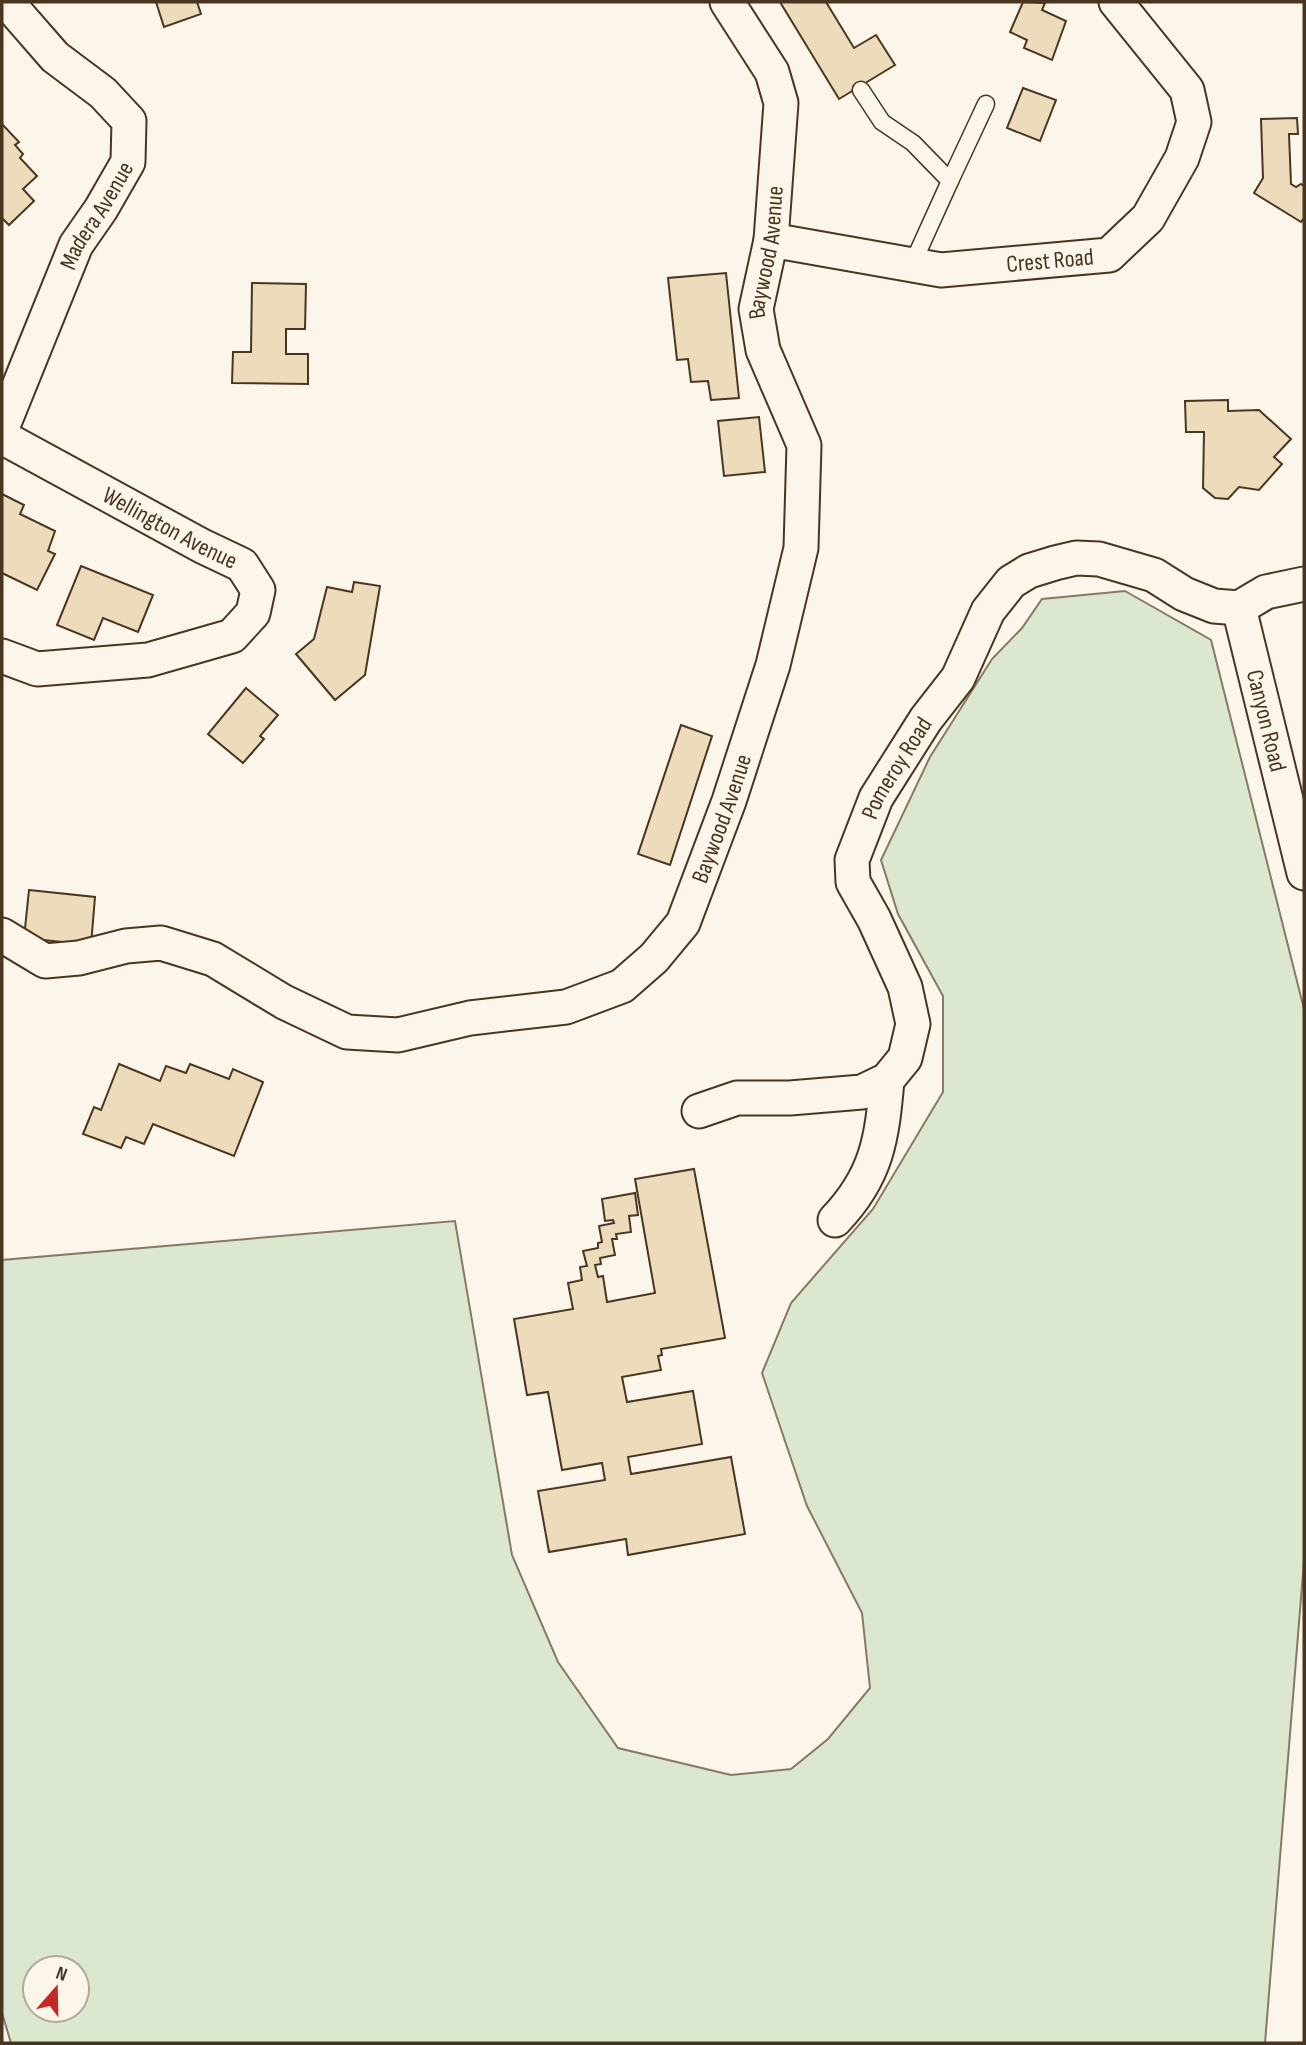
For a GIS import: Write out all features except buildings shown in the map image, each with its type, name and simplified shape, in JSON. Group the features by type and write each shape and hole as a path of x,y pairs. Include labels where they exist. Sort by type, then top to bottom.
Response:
{"street":[{"name":"Madera Avenue","path":"2,428 76,245 102,209 128,162 129,121 103,93 55,57 7,2"},
{"name":"Baywood Avenue","path":"2,935 45,961 79,958 126,946 161,943 213,959 284,1002 347,1032 398,1035 470,1018 566,1007 622,986 654,958 683,923 729,801 773,665 801,548 804,445 763,350 756,309 771,240 781,103 772,72 727,2"},
{"name":"Crest Road","path":"771,240 942,270 1109,255 1148,218 1182,158 1194,122 1187,90 1116,2"},
{"name":"Wellington Avenue","path":"2,438 242,565 258,590 253,613 232,636 148,660 37,669 2,656"},
{"name":"Pomeroy Road","path":"887,1080 905,1058 913,1024 905,987 874,919 853,882 852,860 876,798 926,719 958,678 988,611 999,594 1011,582 1029,571 1076,558 1099,559 1154,575 1184,594 1214,606 1238,608"},
{"path":"1238,608 1266,592 1304,584"},
{"name":"Canyon Road","path":"1238,608 1304,873"},
{"path":"699,1111 737,1098 790,1098 862,1092 887,1080"},
{"path":"835,1220 853,1201 869,1172 881,1139 887,1080"}],"lane":[{"path":"861,90 882,122 913,143 950,181"},
{"path":"912,265 986,104"}],"green space":[{"path":"1125,591 1211,640 1304,1009 1304,1561 1265,2043 11,2043 2,2013 2,1260 455,1221 512,1555 558,1662 618,1748 731,1775 791,1769 828,1739 870,1688 862,1613 807,1506 762,1373 791,1303 873,1209 943,1092 943,996 898,914 881,860 930,757 992,659 1022,628 1042,599"}]}
